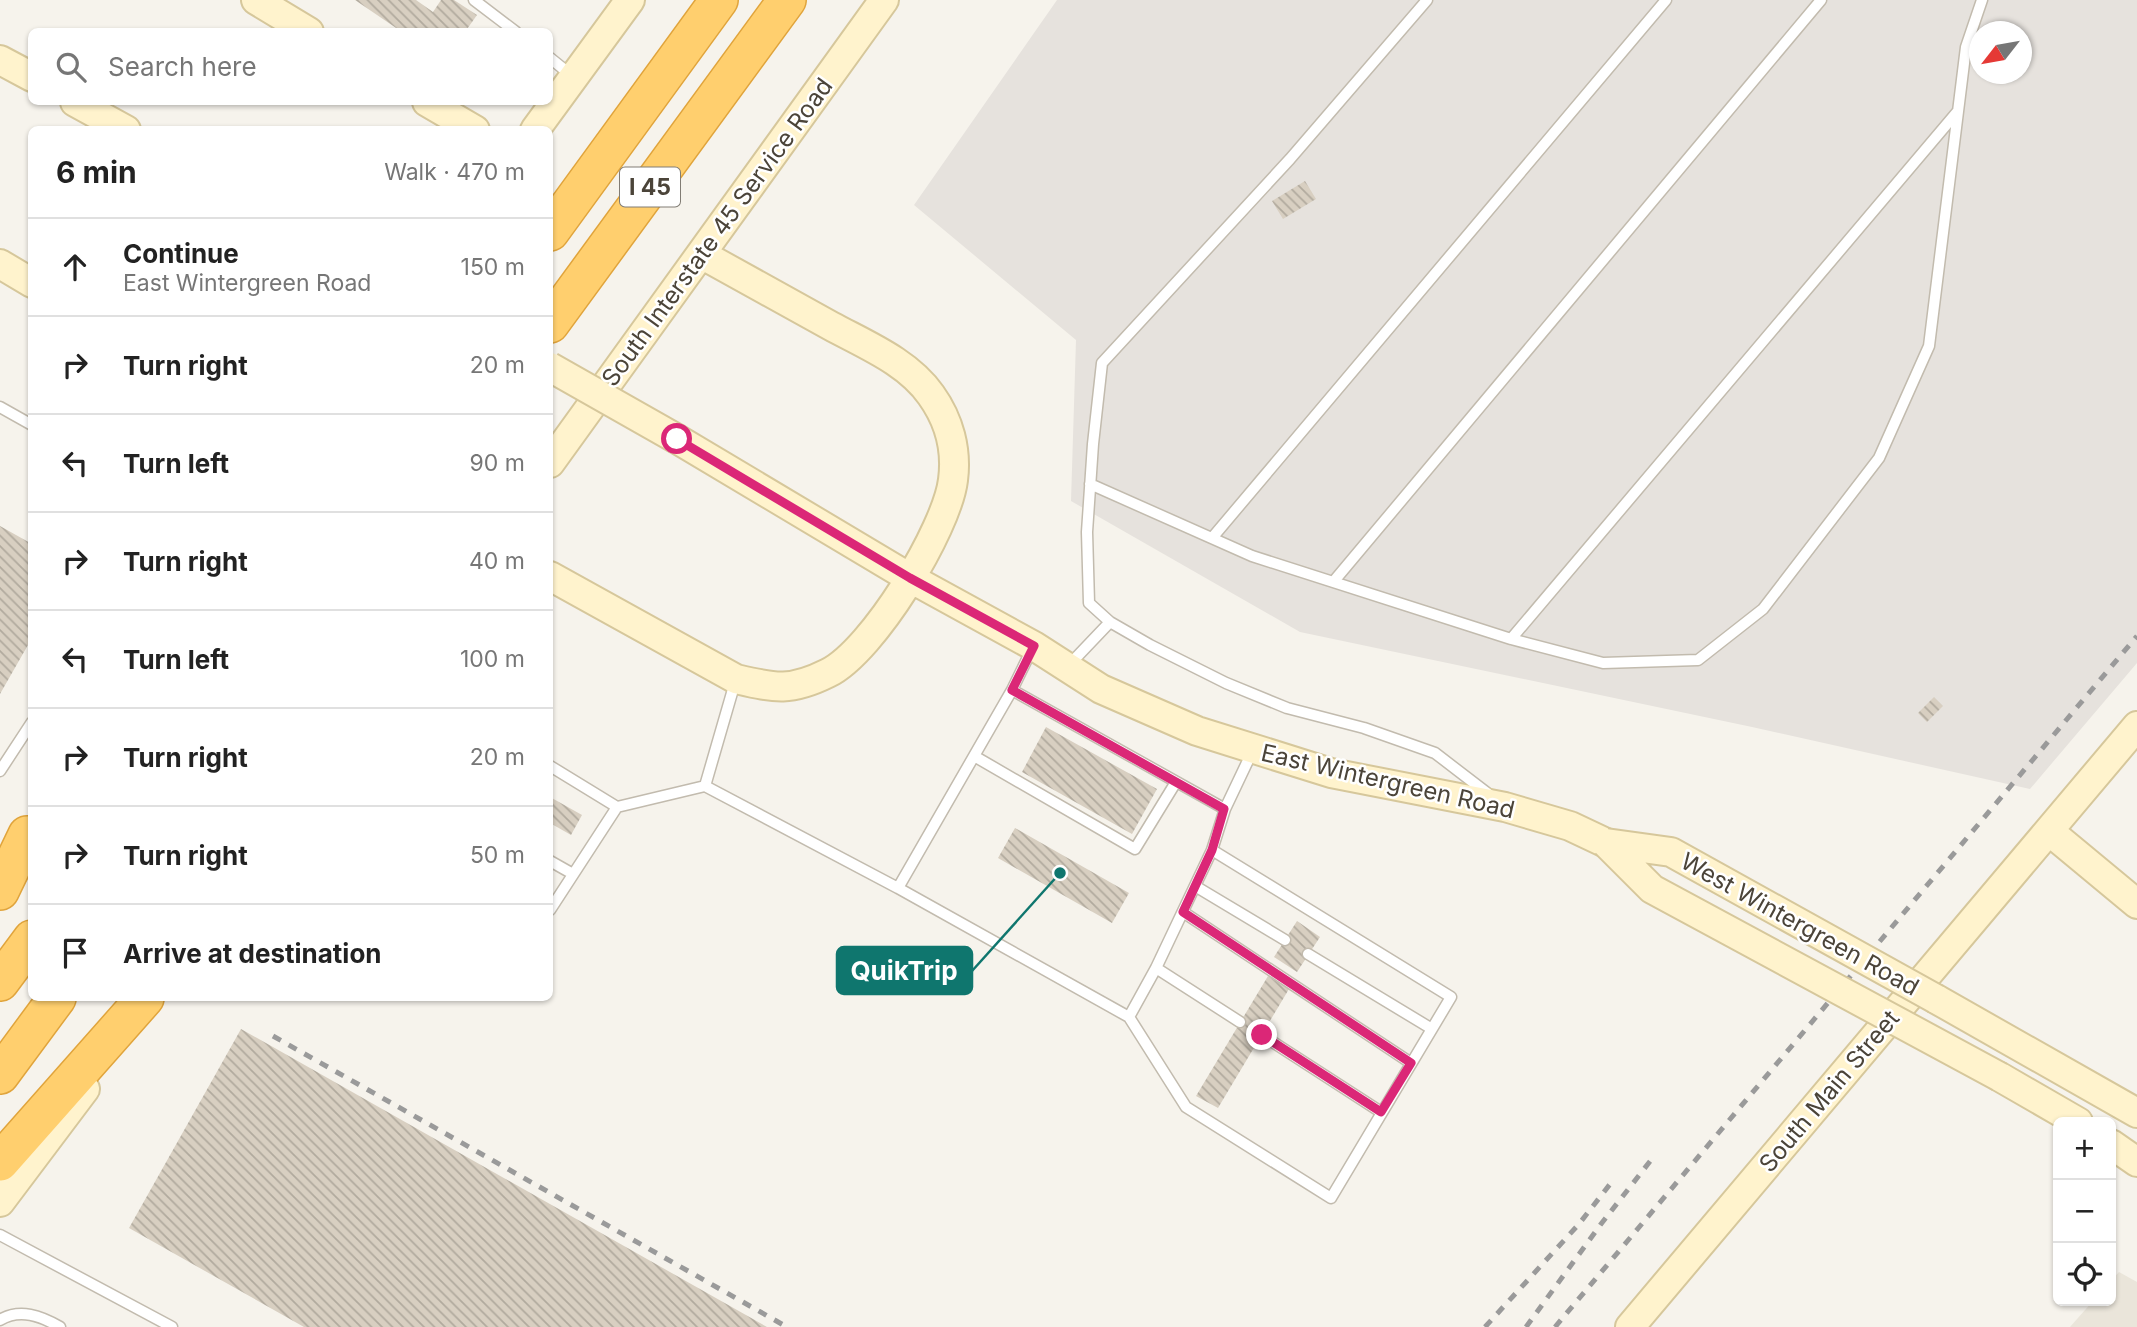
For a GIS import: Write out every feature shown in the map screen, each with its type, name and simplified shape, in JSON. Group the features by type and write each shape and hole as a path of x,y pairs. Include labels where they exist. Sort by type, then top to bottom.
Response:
{"highway":[{"name":"I 45","path":"553,228 719,0"},
{"name":"I 45","path":"553,320 787,0"},
{"path":"751,49 814,0"},
{"path":"0,891 28,834"},
{"path":"0,982 28,944"},
{"path":"0,1075 55,1001"},
{"path":"0,1162 142,1001"}],"main road":[{"path":"256,0 302,28"},
{"path":"538,126 630,0"},
{"name":"South Interstate 45 Service Road","path":"553,459 884,0"},
{"path":"0,60 28,75"},
{"path":"80,105 118,126"},
{"path":"432,105 468,126"},
{"path":"553,578 736,680 769,687 788,687 831,672 852,657 884,619 910,578 943,515 953,481 953,445 948,428 931,395 920,381 890,359 701,254"},
{"path":"0,264 28,281"},
{"name":"East Wintergreen Road","path":"553,369 910,578 1034,646 1101,689 1197,731 1253,750 1331,773 1505,807 1570,826 1606,844"},
{"name":"South Main Street","path":"1630,1327 2137,726"},
{"path":"2049,831 2137,904"},
{"path":"0,870 28,833"},
{"name":"West Wintergreen Road","path":"1606,844 1671,852 2137,1113"},
{"name":"West Wintergreen Road","path":"1606,844 1652,889 2069,1117"},
{"path":"0,1202 152,1001"},
{"path":"2116,1147 2137,1162"}],"lane":[{"path":"474,0 511,28"},
{"path":"1427,0 1290,159 1102,363 1087,532 1089,603 1110,622 1150,646 1215,677 1287,708 1364,728 1435,753 1505,807"},
{"path":"1212,538 1666,0"},
{"path":"1334,582 1821,0"},
{"path":"1090,484 1252,556 1511,639 1603,663 1698,660 1763,609 1879,458 1929,346 1966,47 1982,0"},
{"path":"553,60 574,77"},
{"path":"1511,639 1958,111"},
{"path":"0,407 28,423"},
{"path":"1067,667 1110,622"},
{"path":"898,888 1012,690 1034,646"},
{"path":"705,786 736,680"},
{"path":"1012,690 1224,809"},
{"path":"0,771 28,728"},
{"path":"1129,1017 1156,968 1212,850 1224,809 1253,750"},
{"path":"974,756 1135,849 1176,782"},
{"path":"553,768 617,807"},
{"path":"553,905 617,807 705,786 898,888 1129,1017 1186,1107 1331,1198 1451,997 1212,850"},
{"path":"553,863 573,874"},
{"path":"1195,886 1285,940"},
{"path":"1183,912 1411,1063"},
{"path":"1308,954 1432,1029"},
{"path":"1156,968 1240,1022"},
{"path":"1262,1035 1381,1112"},
{"path":"0,1235 172,1327"},
{"path":"0,1320 23,1313 60,1327"}],"shaded area":[{"path":"1057,0 2137,0 2137,663 2030,789 1752,727 1300,632 1071,501 1076,340 914,205"},
{"path":"2119,1272 2137,1282 2137,1327 2070,1327 2089,1306 2116,1306 2116,1275"}],"building":[{"path":"355,0 416,0 433,12 441,0 454,0 477,15 468,28 396,28"},
{"path":"1305,181 1316,199 1283,219 1272,201"},
{"path":"0,526 28,542 28,645 0,694"},
{"path":"1934,697 1943,706 1927,722 1918,713"},
{"path":"1046,727 1157,789 1132,834 1022,772"},
{"path":"553,799 582,815 571,835 553,825"},
{"path":"1015,828 1129,893 1112,923 998,858"},
{"path":"1297,921 1320,937 1297,972 1274,957"},
{"path":"1268,976 1289,989 1218,1108 1196,1096"},
{"path":"241,1029 767,1327 304,1327 129,1228"}],"railway":[{"path":"1555,1327 2137,636"},
{"path":"273,1036 787,1327"},
{"path":"1526,1327 1655,1155"},
{"path":"1485,1327 1579,1224 1614,1179"}],"place":[{"name":"QuikTrip","path":"1060,873"}],"route":[{"path":"677,439 910,578 1034,646 1012,690 1224,809 1212,850 1183,912 1411,1063 1381,1112 1262,1035"}]}
